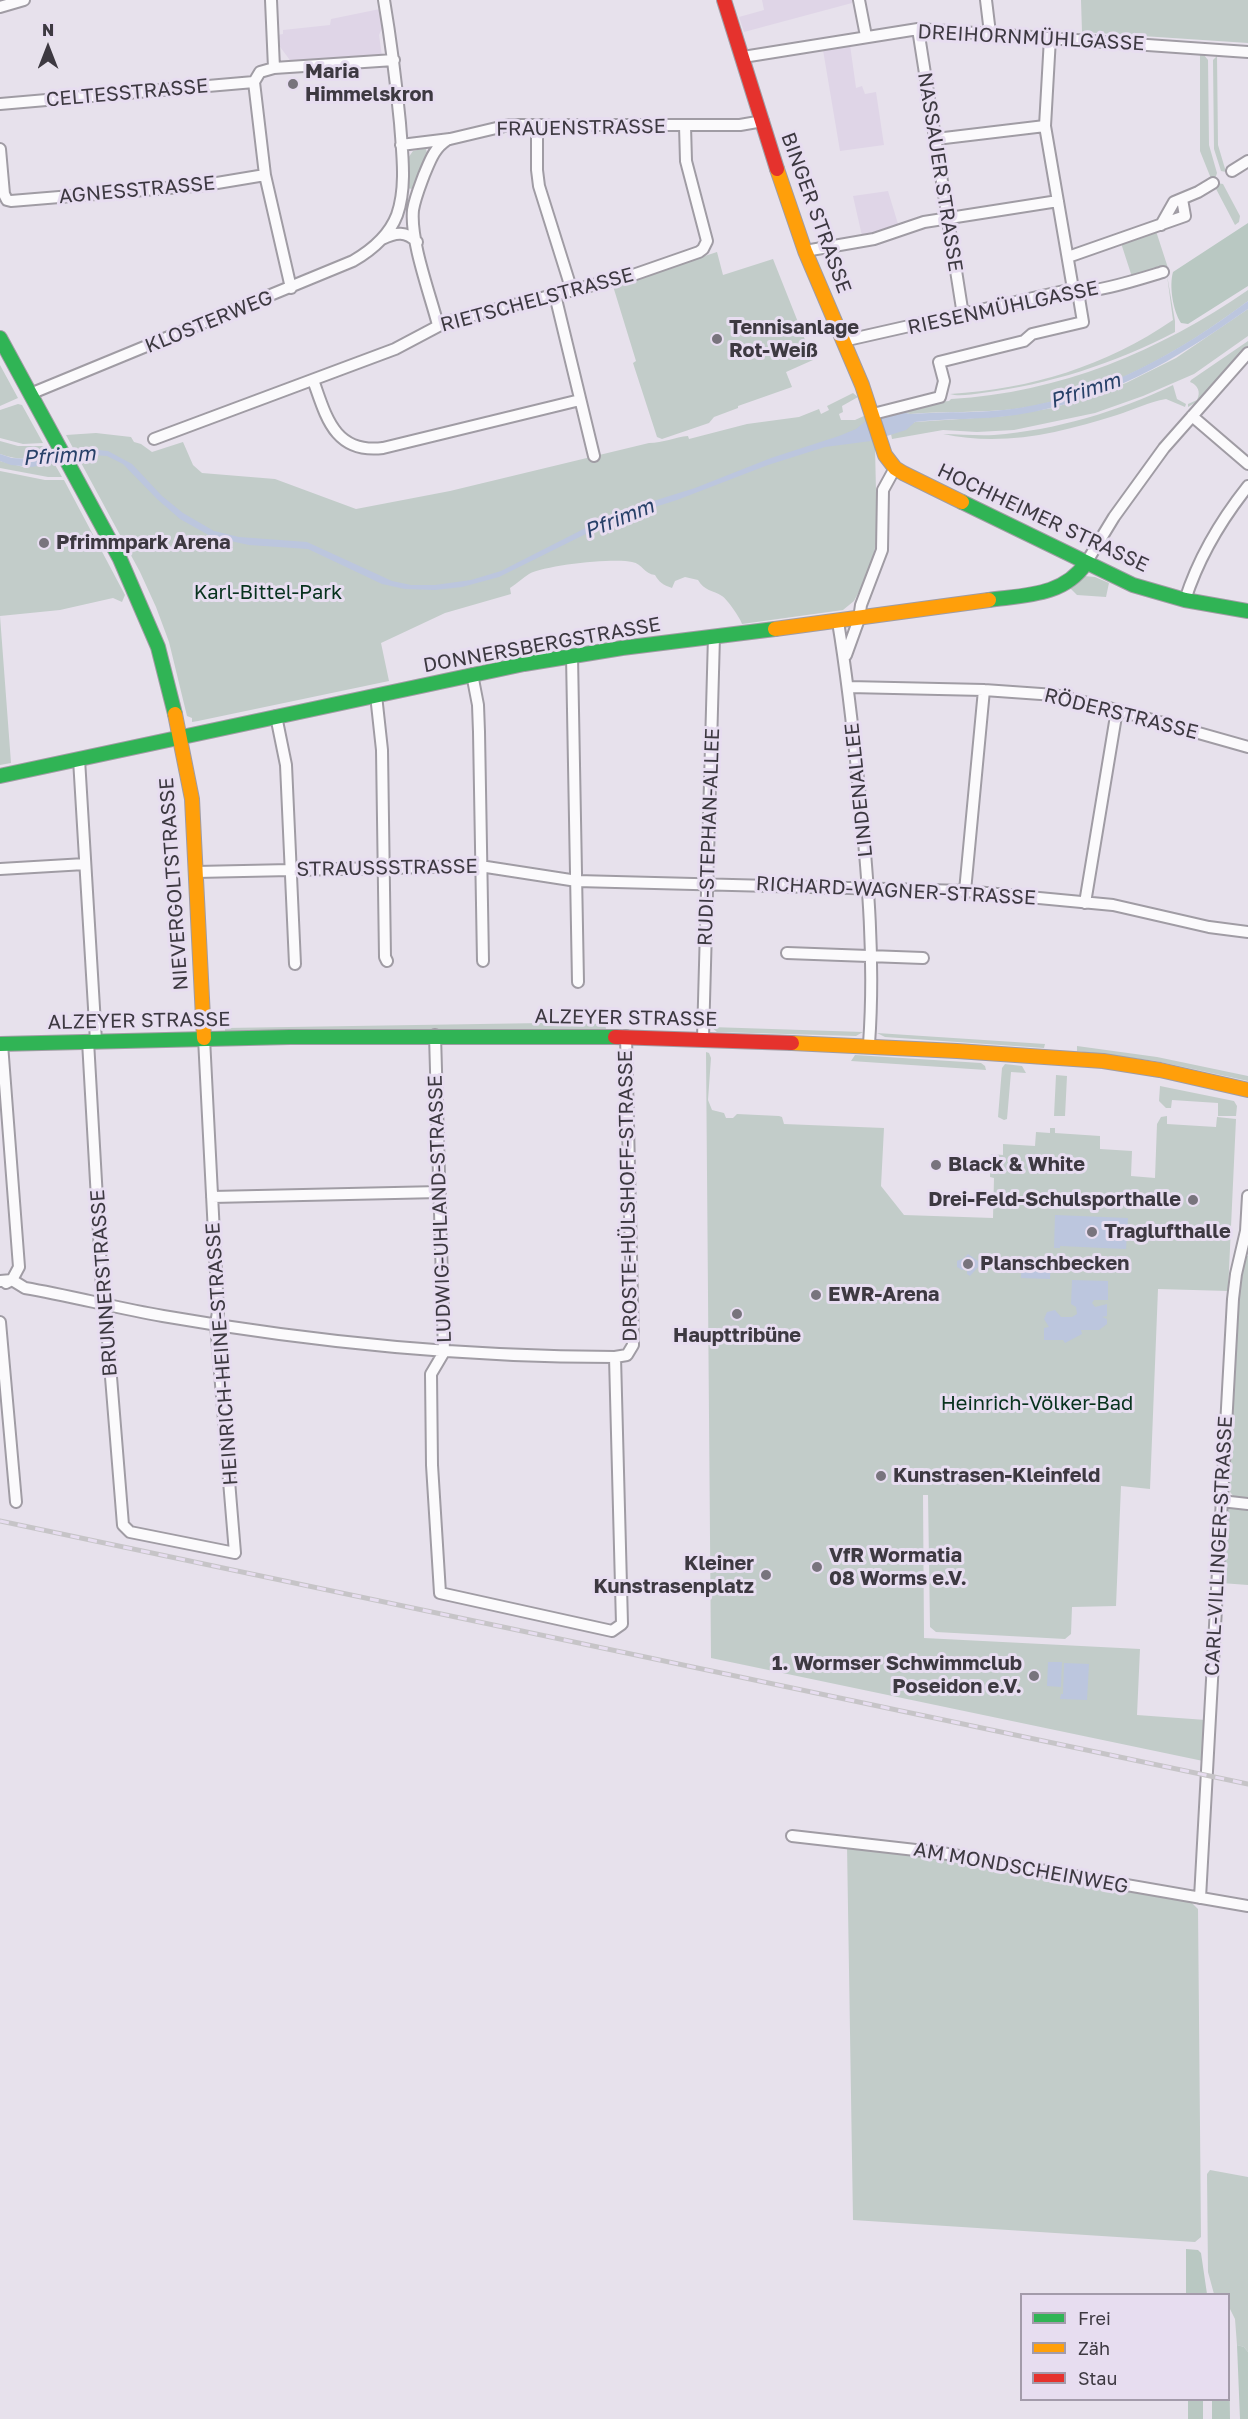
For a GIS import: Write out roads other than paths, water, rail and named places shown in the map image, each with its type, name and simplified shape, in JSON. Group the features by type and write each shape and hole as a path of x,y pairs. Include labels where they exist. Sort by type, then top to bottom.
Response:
{"street":[{"path":"0,7 24,0"},
{"path":"271,0 274,68"},
{"name":"KLOSTERWEG","path":"30,394 353,261 382,239 392,225 400,202 401,145 394,60 384,0"},
{"name":"BINGER STRASSE","path":"724,0 805,251 873,415 885,455 895,468"},
{"path":"859,0 866,36"},
{"path":"986,0 990,33"},
{"name":"DREIHORNMÜHLGASSE","path":"743,57 918,29 1248,52"},
{"name":"NASSAUER STRASSE","path":"918,29 963,315"},
{"path":"873,415 940,397 944,381 939,362 1024,341 1032,334 1083,322 1068,257 1045,126 1050,38"},
{"path":"291,288 266,175 254,82 260,72 274,68 394,60"},
{"name":"CELTESSTRASSE","path":"0,104 254,82"},
{"name":"FRAUENSTRASSE","path":"401,145 450,139 509,125 685,126 740,125 763,121"},
{"path":"537,125 539,186 572,291"},
{"name":"RIETSCHELSTRASSE","path":"154,439 394,350 438,325 633,275 704,249 707,241 706,235 686,161 685,126"},
{"path":"936,139 1045,126"},
{"path":"438,325 413,220 417,195 430,159 441,144 450,139"},
{"name":"AGNESSTRASSE","path":"0,149 4,194 7,200 35,200 205,184 266,175"},
{"path":"1232,171 1248,160"},
{"path":"1161,225 1174,202 1213,183"},
{"path":"1068,257 1185,216 1182,199"},
{"path":"805,251 868,240 919,223 1058,201"},
{"path":"382,239 398,233 411,237 417,243"},
{"name":"RIESENMÜHLGASSE","path":"843,341 1163,272"},
{"path":"555,295 594,456"},
{"name":"NIEVERGOLTSTRASSE","path":"0,338 120,559 146,615 163,665 192,799 204,1038"},
{"path":"1086,563 1140,480 1192,416 1248,353"},
{"path":"313,380 334,431 348,442 365,448 383,448 580,400"},
{"path":"1192,416 1248,464"},
{"name":"HOCHHEIMER STRASSE","path":"895,468 1133,585 1185,600 1248,610"},
{"name":"LINDENALLEE","path":"845,661 847,648 859,619 861,605 882,550 883,490 895,468"},
{"path":"1185,600 1202,559 1222,522 1248,486"},
{"name":"DONNERSBERGSTRASSE","path":"0,776 472,674 572,656 714,636 838,622 1054,590 1075,577 1086,563"},
{"name":"LINDENALLEE","path":"838,622 849,687 869,888 871,956 869,1044"},
{"name":"RUDI-STEPHAN-ALLEE","path":"703,1038 714,636"},
{"path":"572,656 578,982"},
{"path":"472,674 478,705 483,961"},
{"name":"RÖDERSTRASSE","path":"849,687 984,690 1055,695 1248,747"},
{"path":"965,891 984,690"},
{"path":"376,695 382,750 385,957 387,961"},
{"path":"1085,903 1117,710"},
{"path":"276,716 286,765 295,964"},
{"name":"BRUNNERSTRASSE","path":"79,759 102,1287 123,1525"},
{"path":"0,869 85,864"},
{"name":"STRAUSSSTRASSE","path":"196,872 480,866 577,881"},
{"name":"RICHARD-WAGNER-STRASSE","path":"577,881 708,882 965,891 1113,905 1209,927 1248,932"},
{"path":"787,953 923,958"},
{"name":"ALZEYER STRASSE","path":"1,1044 435,1035 626,1036 869,1044 1071,1058 1131,1065 1248,1090"},
{"name":"LUDWIG-UHLAND-STRASSE","path":"435,1035 444,1352 431,1374 432,1465 440,1593 511,1608"},
{"name":"DROSTE-HÜLSHOFF-STRASSE","path":"511,1608 608,1631 615,1631 622,1624 615,1357 627,1355 633,1345 626,1036"},
{"name":"HEINRICH-HEINE-STRASSE","path":"123,1525 130,1532 235,1553 216,1323 218,1312 204,1038"},
{"path":"0,1288 12,1280 19,1267 1,1044"},
{"path":"212,1197 440,1192"},
{"name":"CARL-VILLINGER-STRASSE","path":"1200,1898 1233,1299 1236,1274 1247,1231 1248,1196"},
{"path":"0,1281 12,1280 25,1288 162,1316 319,1339 444,1352 553,1357 615,1357"},
{"path":"0,1322 16,1502"},
{"path":"1221,1501 1248,1504"},
{"name":"AM MONDSCHEINWEG","path":"792,1836 942,1853 1248,1906"}],"water":[{"name":"Pfrimm","path":"1248,301 1248,309 1193,346 1138,376 1081,400 1016,415 915,422 906,430 871,441 825,447 614,520 499,577 462,587 435,590 405,589 382,584 308,549 249,545 212,537 180,519 123,464 107,456 92,455 32,467 11,465 0,461 0,454 12,458 30,459 89,449 108,451 132,464 162,496 183,513 214,531 239,537 307,542 392,581 411,585 435,585 471,580 501,571 615,513 695,488 771,458 839,436 856,429 867,420 899,411 910,414 1005,410 1051,402 1082,393 1140,369 1168,354"},
{"name":"Traglufthalle","path":"1055,1215 1128,1218 1126,1249 1060,1246 1060,1248 1054,1248"},
{"name":"Planschbecken","path":"968,1254 978,1261 978,1267 970,1276 967,1274 967,1268 962,1270 957,1267 957,1261"},
{"path":"1022,1257 1051,1258 1050,1279 1021,1278"},
{"path":"1072,1280 1108,1281 1108,1300 1094,1300 1092,1303 1095,1307 1107,1304 1107,1316 1102,1317 1107,1319 1107,1324 1099,1330 1081,1330 1082,1334 1065,1343 1063,1340 1044,1340 1044,1328 1049,1327 1044,1319 1047,1312 1055,1310 1061,1317 1072,1317 1077,1314 1076,1307 1071,1304"},
{"path":"1048,1662 1062,1662 1061,1687 1047,1686"},
{"path":"1064,1663 1089,1664 1087,1700 1060,1699 1063,1694"}],"railway":[{"path":"0,1521 1248,1784"}],"place":[{"name":"Maria Himmelskron","path":"293,84"},
{"name":"Tennisanlage Rot-Weiß","path":"717,339"},
{"name":"Pfrimmpark Arena","path":"44,543"},
{"name":"Black & White","path":"936,1165"},
{"name":"Drei-Feld-Schulsporthalle","path":"1193,1200"},
{"name":"Traglufthalle","path":"1092,1232"},
{"name":"Planschbecken","path":"968,1264"},
{"name":"EWR-Arena","path":"816,1295"},
{"name":"Haupttribüne","path":"737,1314"},
{"name":"Kunstrasen-Kleinfeld","path":"881,1476"},
{"name":"VfR Wormatia 08 Worms e.V.","path":"817,1567"},
{"name":"Kleiner Kunstrasenplatz","path":"766,1575"},
{"name":"1. Wormser Schwimmclub Poseidon e.V.","path":"1034,1676"}],"park label":[{"name":"Karl-Bittel-Park","path":"268,593"},
{"name":"Heinrich-Völker-Bad","path":"1037,1404"}]}
